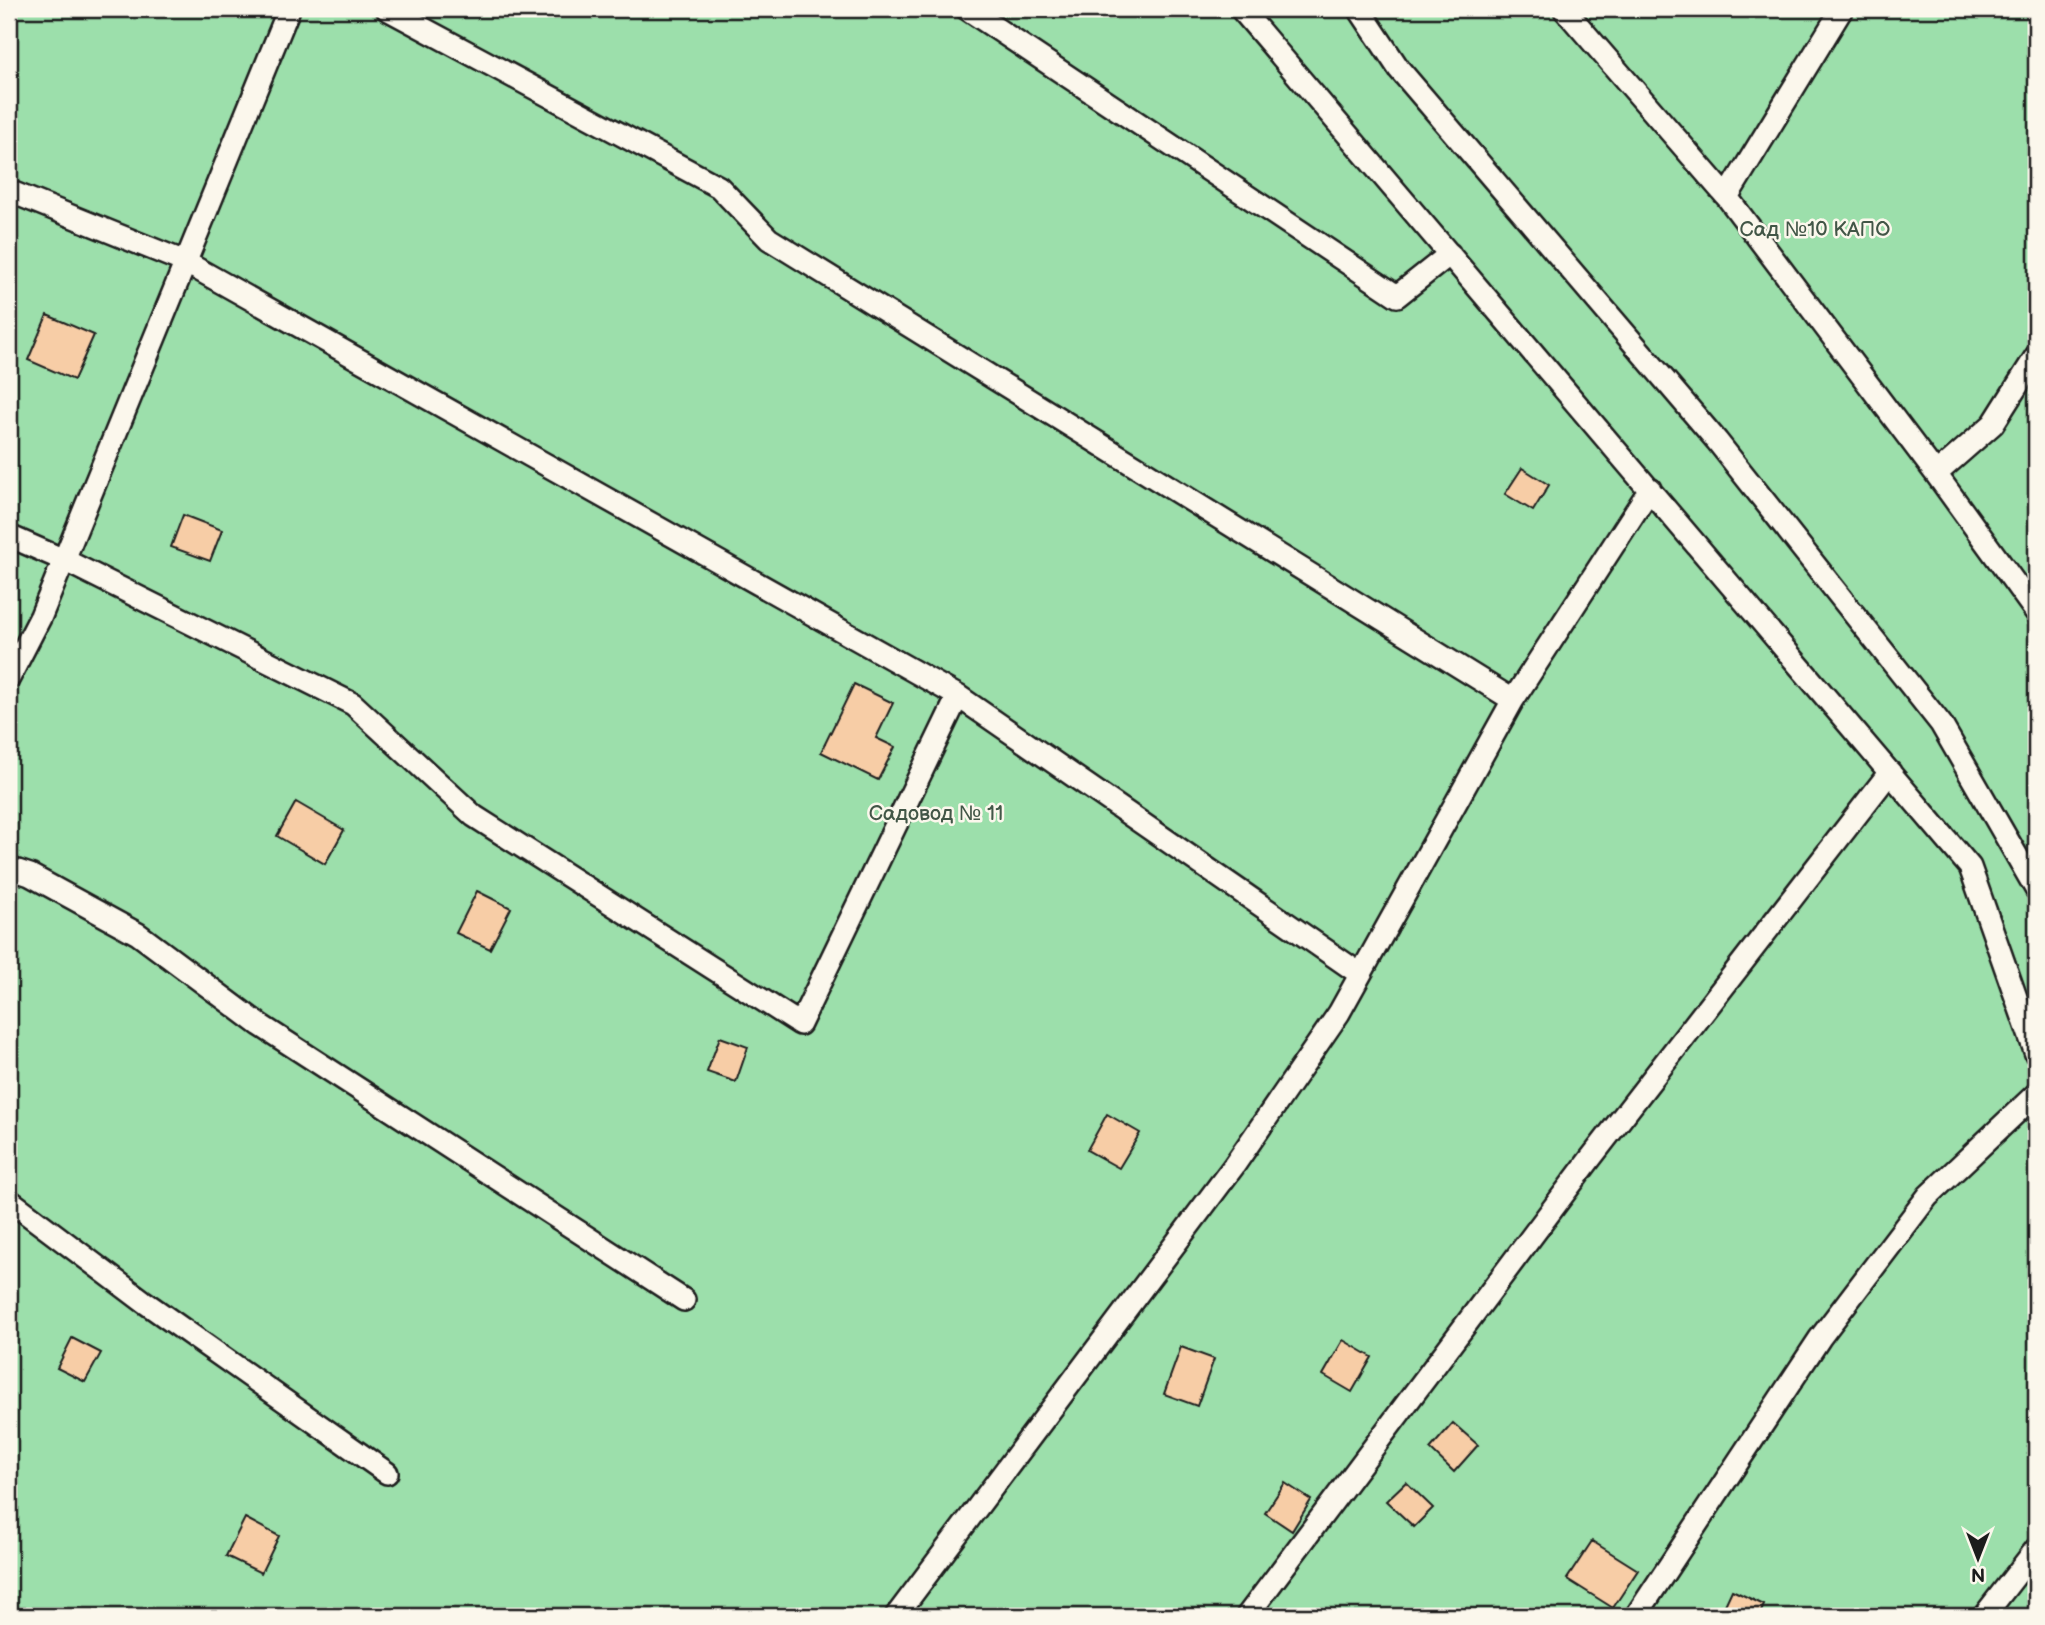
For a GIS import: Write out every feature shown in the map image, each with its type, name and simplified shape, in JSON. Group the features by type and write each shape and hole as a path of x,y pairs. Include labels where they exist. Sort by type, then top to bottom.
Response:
{"lane":[{"path":"9,678 41,616 289,9"},
{"path":"387,9 719,187 769,239 1513,700"},
{"path":"967,9 1397,296 1450,254"},
{"path":"1241,9 1970,867 2036,1054"},
{"path":"1359,9 1399,69 1717,441 1941,724 2036,889"},
{"path":"1564,9 1727,197 1936,474 2036,612"},
{"path":"1727,197 1842,9"},
{"path":"9,191 185,262 958,696 1360,974"},
{"path":"1936,474 1993,424 2036,356"},
{"path":"896,1616 1233,1167 1339,1013 1513,700 1650,489"},
{"path":"9,536 64,560 353,704 474,816 800,1024 958,696"},
{"path":"1247,1616 1590,1159 1890,772"},
{"path":"9,868 30,874 138,934 260,1025 684,1300"},
{"path":"1636,1616 1820,1338 1928,1196 2036,1094"},
{"path":"9,1200 143,1301 387,1473"},
{"path":"1984,1616 2036,1549"}],"green space":[{"name":"Садовод № 11","path":"9,9 2036,9 2036,1616 9,1616"}],"building":[{"path":"47,315 94,335 74,380 28,360"},
{"path":"1522,468 1549,485 1533,511 1505,494"},
{"path":"183,515 222,530 210,561 171,547"},
{"path":"854,684 893,703 876,738 895,747 878,780 821,752"},
{"path":"296,802 344,830 325,864 277,836"},
{"path":"477,891 511,908 490,949 456,933"},
{"path":"720,1037 748,1047 736,1082 707,1072"},
{"path":"1107,1114 1140,1133 1119,1168 1087,1150"},
{"path":"72,1338 101,1353 85,1382 57,1368"},
{"path":"1343,1340 1372,1357 1352,1392 1323,1375"},
{"path":"1181,1347 1214,1359 1197,1406 1164,1394"},
{"path":"1453,1423 1478,1445 1454,1472 1430,1449"},
{"path":"1406,1482 1433,1508 1414,1527 1386,1501"},
{"path":"1285,1483 1311,1500 1292,1531 1265,1513"},
{"path":"245,1518 279,1536 261,1573 226,1556"},
{"path":"1592,1541 1638,1570 1613,1608 1567,1579"},
{"path":"1732,1590 1764,1605 1759,1616 1720,1616"}],"park label":[{"name":"Сад №10 КАПО","path":"1815,229"}]}
